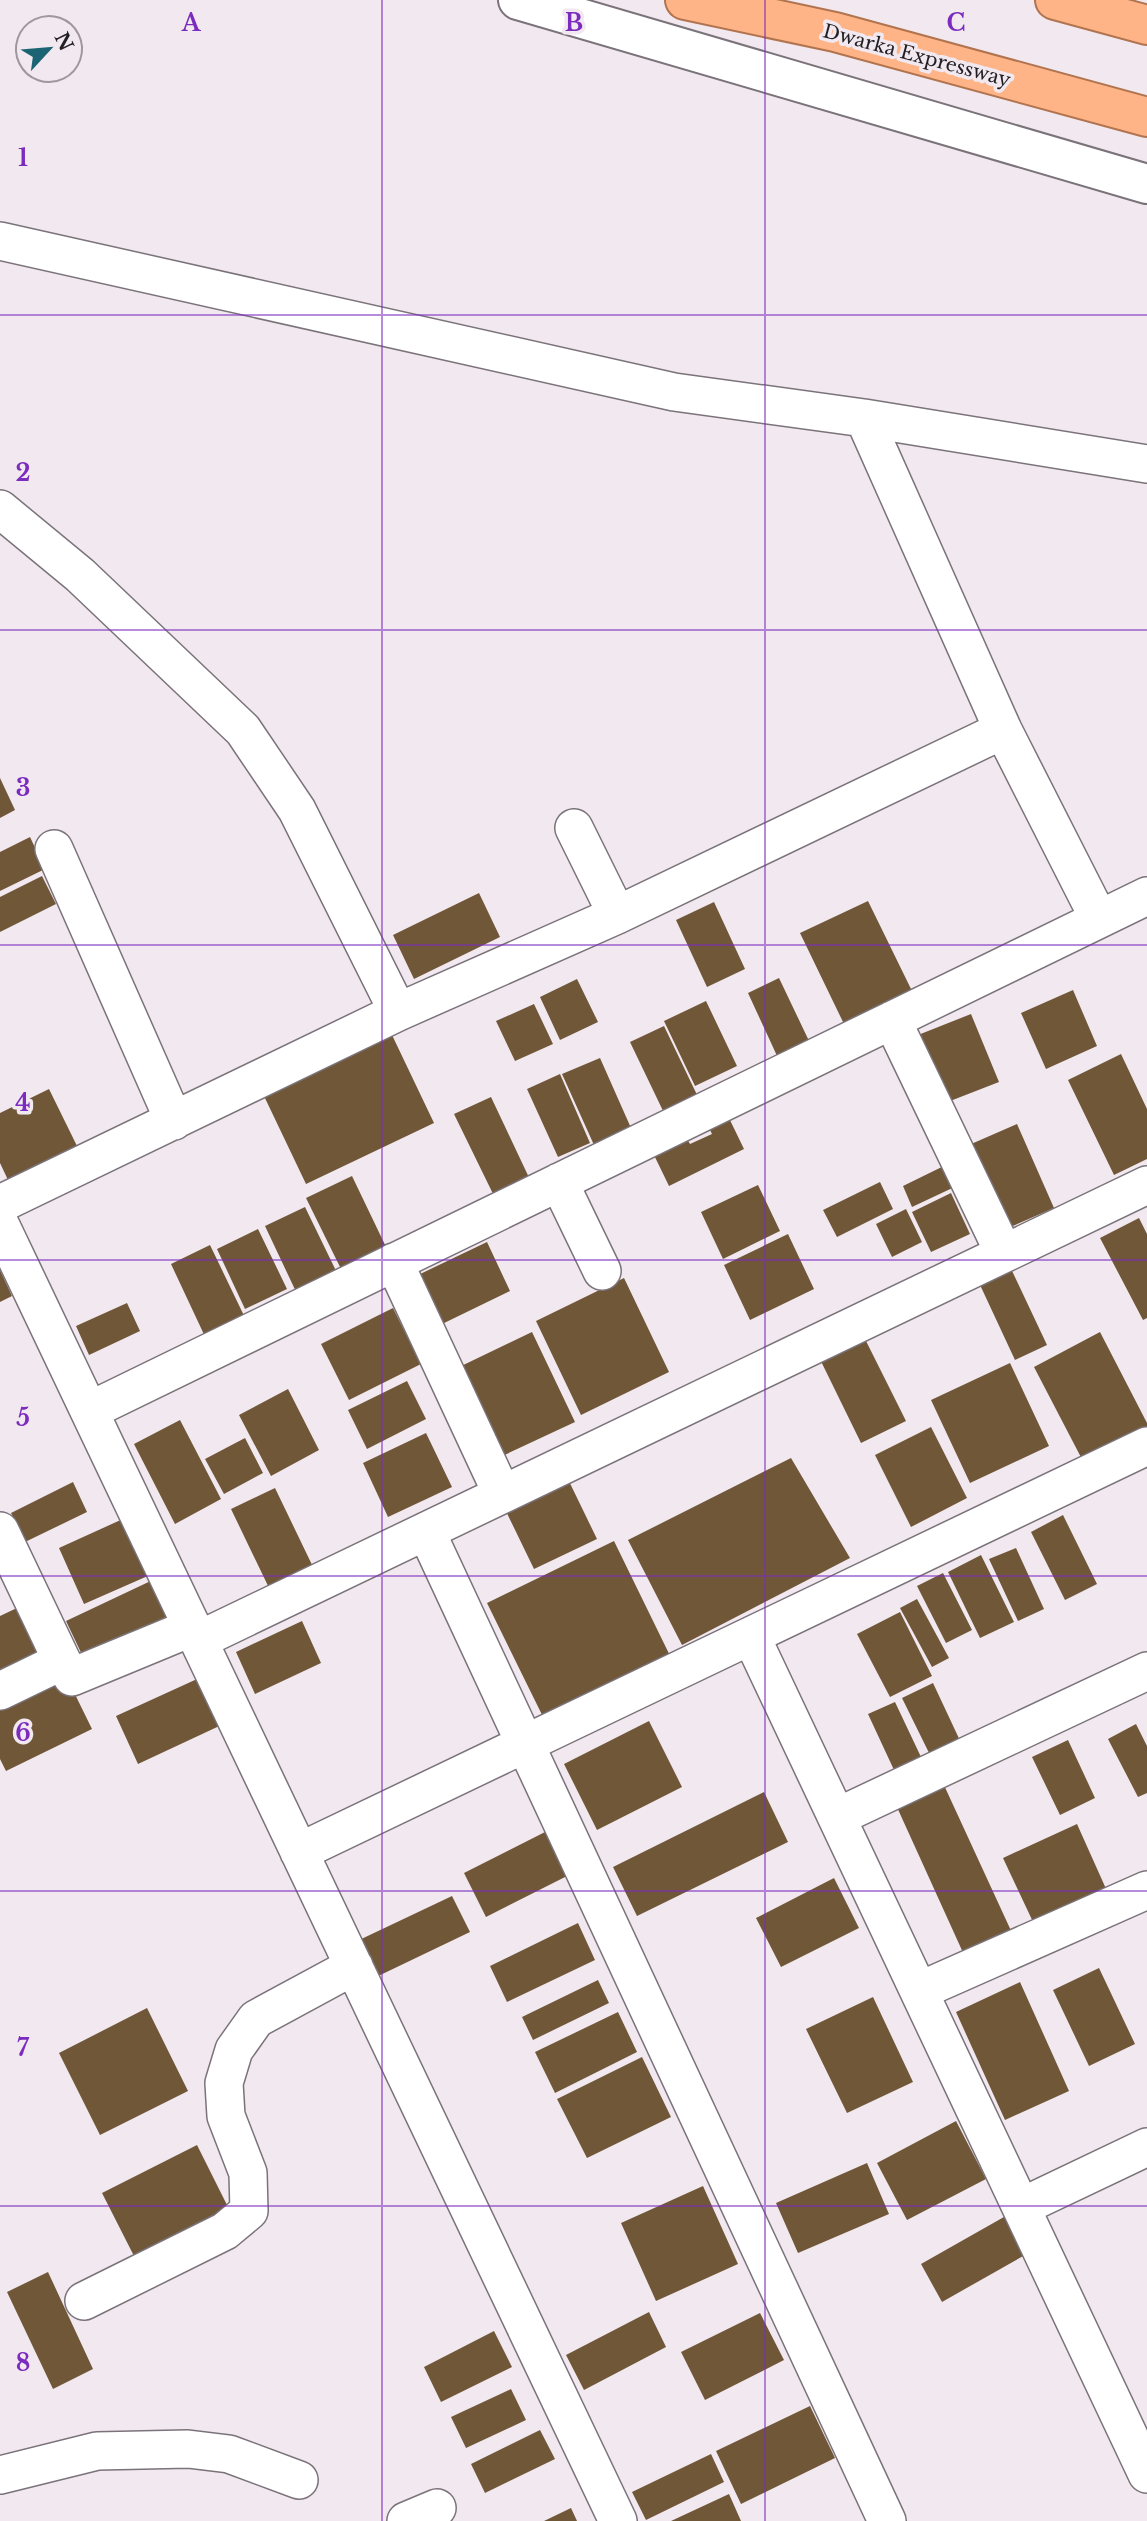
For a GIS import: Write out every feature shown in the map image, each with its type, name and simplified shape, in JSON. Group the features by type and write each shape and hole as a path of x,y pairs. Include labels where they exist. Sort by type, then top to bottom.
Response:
{"highway":[{"name":"Dwarka Expressway","path":"685,0 835,32 1147,117"},
{"path":"1055,0 1147,24"}],"street":[{"path":"518,0 1147,184"},
{"path":"0,241 674,392 864,418 1147,464"},
{"path":"864,418 1003,730 1099,919"},
{"path":"0,509 80,575 243,730 297,810 398,1013"},
{"path":"0,1204 398,1013 617,915 1003,730"},
{"path":"574,828 617,915"},
{"path":"54,849 174,1122"},
{"path":"91,1410 1147,896"},
{"path":"892,1020 1004,1253"},
{"path":"559,1182 602,1271"},
{"path":"0,1531 72,1677 196,1633 426,1531 1147,1185"},
{"path":"0,1224 91,1410 618,2521"},
{"path":"394,1262 502,1494"},
{"path":"299,1852 1147,1446"},
{"path":"426,1531 887,2521"},
{"path":"751,1636 1021,2207 1138,2430 1147,2474"},
{"path":"0,1691 62,1661"},
{"path":"837,1817 1147,1671"},
{"path":"919,1991 1147,1889"},
{"path":"84,2301 225,2231 249,2211 248,2173 226,2116 224,2083 234,2050 256,2018 354,1966"},
{"path":"1021,2207 1147,2147"},
{"path":"0,2475 97,2451 188,2449 229,2454 299,2480"}],"building":[{"path":"0,778 15,810 0,818"},
{"path":"30,837 45,869 0,891 0,852"},
{"path":"42,876 56,904 0,932 0,897"},
{"path":"479,893 500,937 414,979 393,935"},
{"path":"868,901 912,991 844,1024 800,933"},
{"path":"714,902 745,969 707,987 676,920"},
{"path":"779,978 810,1043 778,1058 748,993"},
{"path":"577,979 598,1022 560,1040 540,997"},
{"path":"1073,990 1097,1046 1046,1069 1021,1013"},
{"path":"706,1001 737,1066 695,1086 664,1021"},
{"path":"534,1004 553,1044 515,1061 496,1021"},
{"path":"971,1014 999,1082 945,1103 918,1035"},
{"path":"664,1026 699,1099 665,1115 630,1042"},
{"path":"392,1035 434,1123 306,1184 264,1096"},
{"path":"1121,1054 1147,1109 1147,1159 1114,1175 1068,1080"},
{"path":"600,1058 631,1128 594,1145 562,1074"},
{"path":"560,1074 590,1143 558,1157 527,1089"},
{"path":"49,1089 77,1146 8,1180 0,1163 0,1113"},
{"path":"491,1097 533,1186 497,1202 454,1114"},
{"path":"728,1116 744,1149 669,1186 653,1153 686,1137 690,1144 712,1134 708,1126"},
{"path":"1017,1124 1054,1208 999,1232 962,1148"},
{"path":"954,1161 963,1183 912,1207 903,1186"},
{"path":"352,1176 387,1249 342,1271 306,1198"},
{"path":"880,1182 893,1209 837,1237 823,1210"},
{"path":"758,1185 780,1231 723,1259 701,1212"},
{"path":"951,1193 970,1234 931,1252 912,1212"},
{"path":"305,1207 340,1279 299,1298 265,1226"},
{"path":"906,1209 922,1242 892,1257 876,1224"},
{"path":"1139,1218 1147,1234 1147,1318 1143,1320 1100,1238"},
{"path":"258,1229 287,1289 245,1309 217,1249"},
{"path":"788,1234 814,1289 750,1320 724,1265"},
{"path":"487,1242 510,1291 440,1325 416,1276"},
{"path":"210,1245 248,1324 208,1343 171,1264"},
{"path":"1005,1256 1047,1345 1015,1360 974,1272"},
{"path":"0,1270 12,1296 0,1302"},
{"path":"624,1278 669,1372 581,1415 536,1321"},
{"path":"127,1303 140,1331 89,1355 76,1326"},
{"path":"393,1308 421,1364 349,1400 321,1344"},
{"path":"858,1325 906,1421 861,1443 814,1347"},
{"path":"532,1332 575,1422 498,1458 455,1369"},
{"path":"1100,1332 1147,1423 1147,1433 1085,1465 1034,1367"},
{"path":"1010,1363 1049,1446 970,1483 931,1400"},
{"path":"407,1381 426,1419 367,1449 348,1410"},
{"path":"288,1389 319,1450 271,1476 239,1415"},
{"path":"180,1420 221,1499 175,1524 134,1444"},
{"path":"931,1427 967,1498 911,1527 875,1455"},
{"path":"426,1433 452,1487 388,1517 363,1463"},
{"path":"245,1438 263,1473 224,1494 205,1459"},
{"path":"791,1458 850,1558 682,1645 628,1540"},
{"path":"565,1473 597,1539 534,1569 502,1503"},
{"path":"73,1482 87,1512 25,1542 11,1513"},
{"path":"275,1488 315,1571 271,1592 231,1509"},
{"path":"1063,1515 1097,1584 1065,1600 1031,1532"},
{"path":"125,1518 150,1575 84,1604 59,1548"},
{"path":"614,1541 676,1668 549,1729 487,1603"},
{"path":"1016,1548 1044,1609 1018,1621 989,1559"},
{"path":"981,1555 1014,1622 980,1638 948,1572"},
{"path":"943,1573 972,1630 946,1643 917,1586"},
{"path":"157,1578 176,1619 85,1661 66,1621"},
{"path":"917,1599 949,1658 932,1667 900,1608"},
{"path":"19,1607 40,1651 0,1670 0,1616"},
{"path":"900,1612 932,1676 890,1697 857,1634"},
{"path":"302,1621 321,1663 255,1694 236,1652"},
{"path":"208,1674 230,1721 138,1764 116,1716"},
{"path":"66,1676 92,1729 6,1771 0,1759 0,1708"},
{"path":"933,1683 963,1747 933,1761 902,1698"},
{"path":"895,1702 921,1757 894,1770 868,1714"},
{"path":"649,1721 682,1787 597,1830 564,1764"},
{"path":"1136,1724 1147,1746 1147,1793 1138,1797 1108,1739"},
{"path":"1068,1740 1095,1798 1060,1815 1032,1757"},
{"path":"943,1783 1013,1935 965,1957 896,1805"},
{"path":"764,1792 788,1842 637,1916 613,1867"},
{"path":"1077,1824 1107,1891 1034,1924 1003,1858"},
{"path":"549,1830 571,1874 486,1917 464,1873"},
{"path":"834,1878 859,1928 781,1967 756,1918"},
{"path":"452,1896 470,1932 372,1979 355,1942"},
{"path":"578,1923 595,1960 507,2002 490,1966"},
{"path":"1099,1968 1135,2044 1089,2066 1053,1990"},
{"path":"598,1980 609,2003 533,2040 522,2017"},
{"path":"1020,1982 1069,2091 1005,2120 956,2012"},
{"path":"873,1997 913,2082 847,2113 806,2029"},
{"path":"147,2008 188,2091 100,2135 59,2053"},
{"path":"618,2012 637,2052 555,2093 535,2052"},
{"path":"642,2057 671,2117 587,2158 557,2099"},
{"path":"956,2121 986,2179 907,2220 877,2163"},
{"path":"197,2145 229,2209 134,2256 102,2193"},
{"path":"867,2163 889,2214 798,2253 776,2203"},
{"path":"703,2186 738,2264 656,2301 621,2223"},
{"path":"1011,2213 1032,2251 942,2302 921,2264"},
{"path":"48,2272 93,2369 53,2389 7,2292"},
{"path":"649,2312 666,2347 584,2390 566,2355"},
{"path":"760,2313 784,2360 705,2400 681,2352"},
{"path":"494,2331 512,2367 441,2402 424,2367"},
{"path":"511,2389 526,2420 466,2448 451,2417"},
{"path":"810,2406 835,2458 741,2504 716,2451"},
{"path":"540,2430 555,2459 485,2493 471,2464"},
{"path":"711,2454 724,2482 646,2520 632,2492"},
{"path":"729,2494 741,2521 671,2521"},
{"path":"571,2508 577,2521 544,2521"}]}
